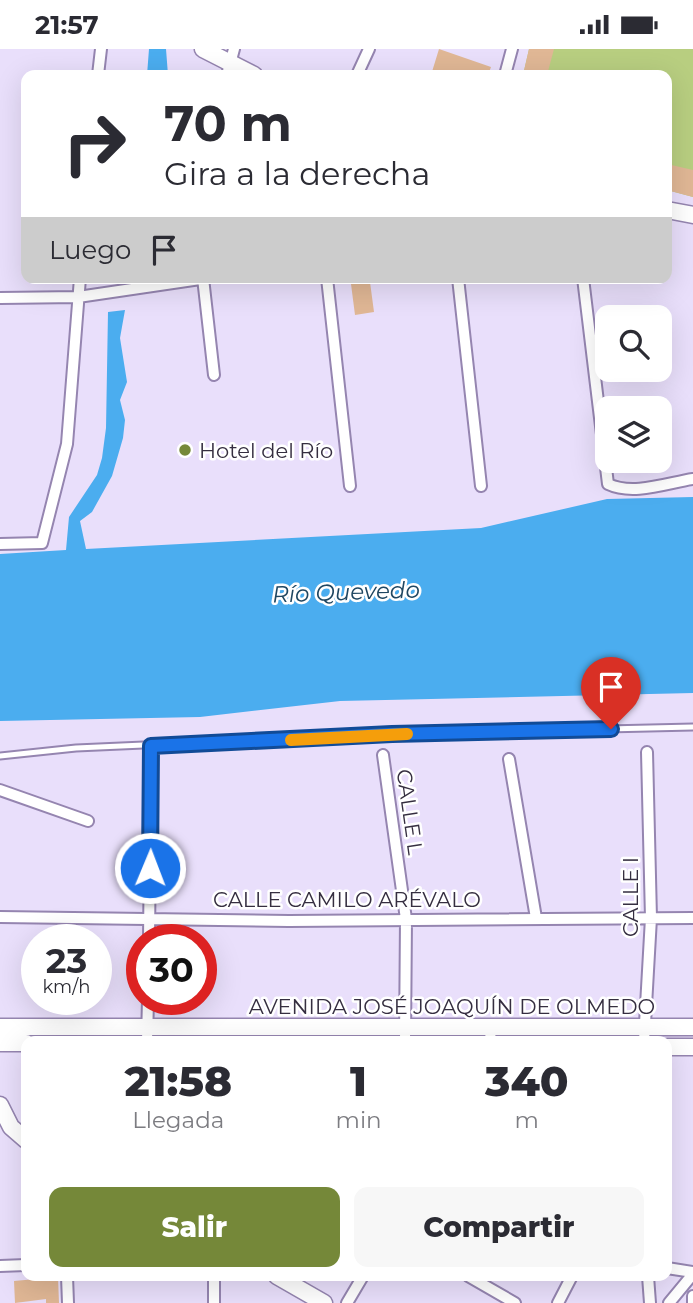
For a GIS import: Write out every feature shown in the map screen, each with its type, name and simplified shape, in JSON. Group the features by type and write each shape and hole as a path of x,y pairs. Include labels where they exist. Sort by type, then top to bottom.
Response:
{"main road":[{"path":"203,49 229,62"},
{"path":"672,211 693,215"},
{"name":"AVENIDA JOSÉ JOAQUÍN DE OLMEDO","path":"0,1027 148,1034 644,1034 693,1027"},
{"path":"35,1027 48,1036"},
{"path":"0,1043 21,1043"},
{"name":"AVENIDA JOSÉ JOAQUÍN DE OLMEDO","path":"672,1047 693,1047"},
{"path":"0,1105 10,1127 21,1136"},
{"path":"285,1281 324,1303"}],"street":[{"path":"99,70 101,49"},
{"path":"359,70 369,49"},
{"path":"506,70 512,49"},
{"path":"0,544 42,543 67,444 79,284"},
{"path":"0,298 78,297 165,284"},
{"path":"206,284 215,375"},
{"path":"328,284 350,486"},
{"path":"459,284 481,486"},
{"path":"584,284 608,484 618,488 639,488 693,479"},
{"path":"149,924 151,746"},
{"name":"CALLE I","path":"644,1034 651,918 647,752"},
{"name":"CALLE L","path":"383,755 406,919 406,1034"},
{"path":"509,759 536,918"},
{"path":"0,790 88,821"},
{"name":"CALLE CAMILO ARÉVALO","path":"0,917 693,918"},
{"path":"148,1015 148,1034"},
{"path":"0,1266 21,1265"},
{"path":"669,1303 693,1273 672,1269"},
{"path":"68,1281 68,1303"},
{"path":"214,1281 214,1303"},
{"path":"347,1303 360,1281"},
{"path":"477,1281 515,1303"},
{"path":"558,1303 569,1281"},
{"path":"648,1281 650,1303"},
{"path":"693,1296 693,1303"}],"lane":[{"path":"0,756 76,748 392,734 693,727"}],"green space":[{"path":"529,49 693,49 693,197 672,191 672,70 524,70"}],"water":[{"path":"149,49 166,49 168,70 147,70"},
{"name":"Río Quevedo","path":"125,310 120,338 127,382 120,400 125,420 123,438 112,476 92,512 80,521 86,549 481,528 607,499 693,497 693,693 340,701 200,717 0,721 0,554 66,550 69,517 97,475 102,458 106,428 108,312"}],"building":[{"path":"439,49 491,67 490,70 433,70"},
{"path":"529,49 554,49 548,70 524,70"},
{"path":"672,165 693,170 693,197 672,191"},
{"path":"351,284 370,284 374,312 355,315"},
{"path":"14,1281 58,1281 59,1303 46,1303 46,1299 15,1303"}],"slow traffic":[{"path":"291,740 407,734"}],"place":[{"name":"Hotel del Río","path":"185,450"}],"route":[{"path":"150,868 151,746 392,734 611,729"}]}
